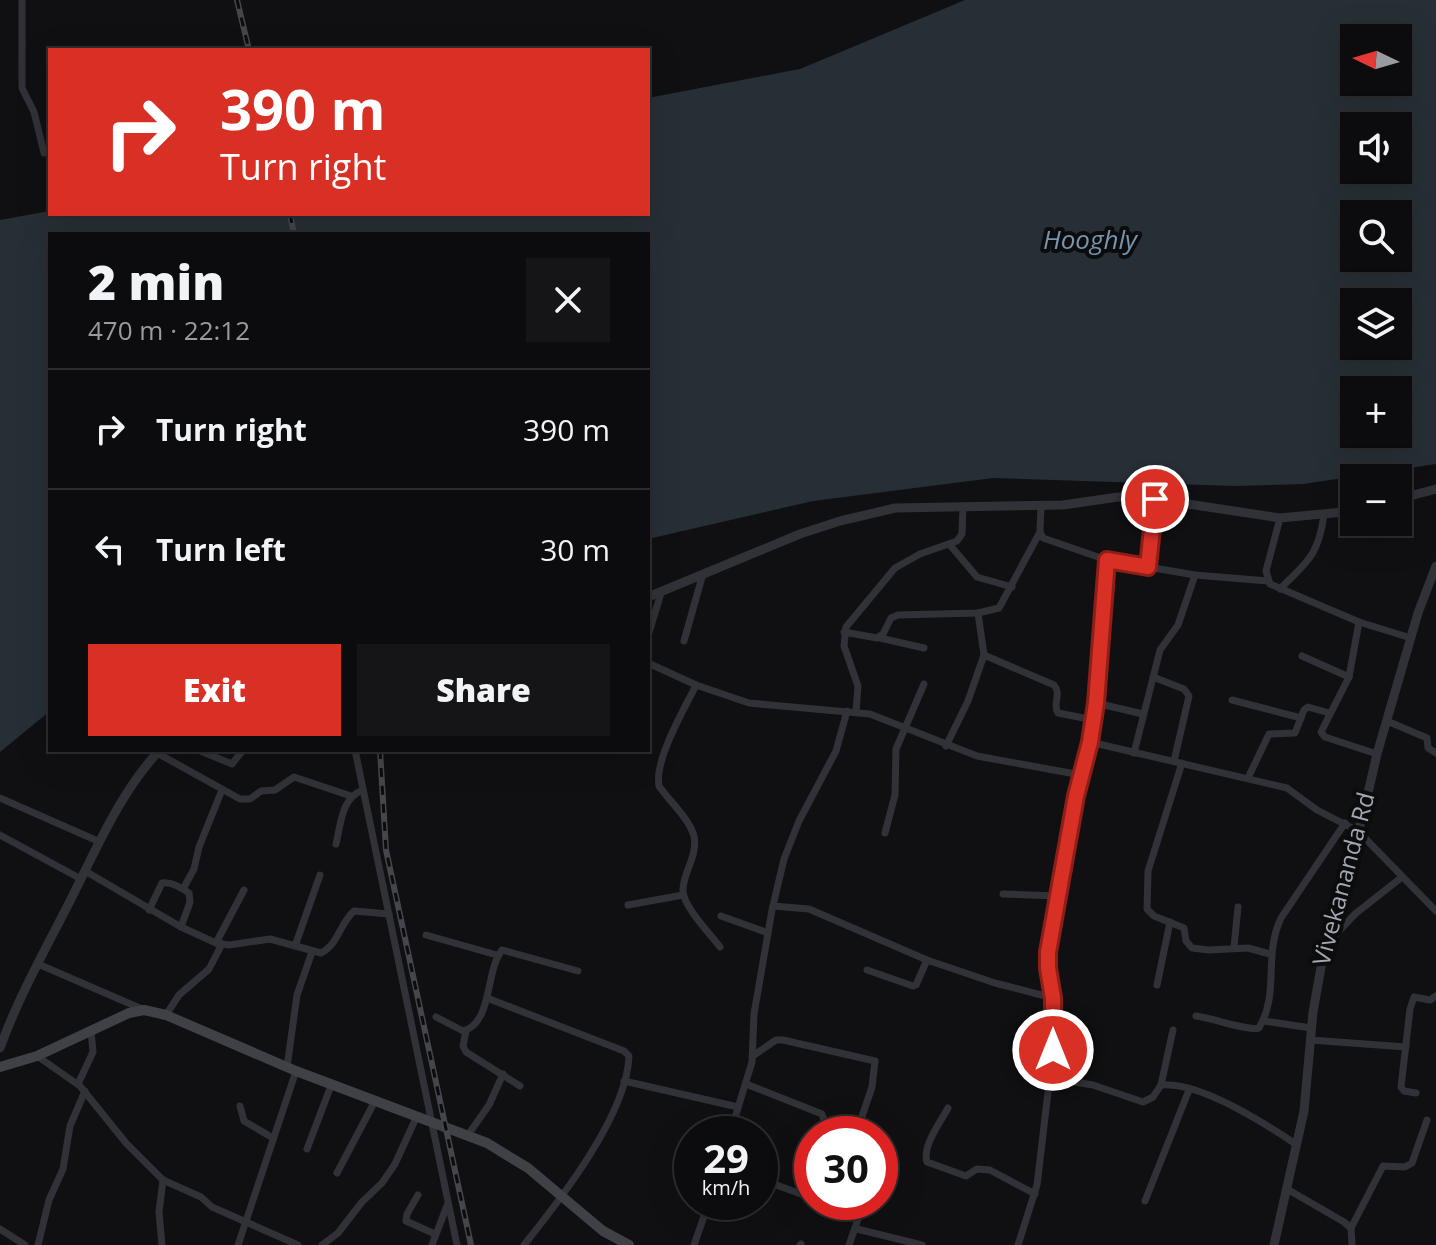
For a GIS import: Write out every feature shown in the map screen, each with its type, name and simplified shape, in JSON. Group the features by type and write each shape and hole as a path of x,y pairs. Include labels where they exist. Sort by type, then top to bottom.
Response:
{"main road":[{"path":"0,1067 37,1056 129,1013 144,1010 166,1015 291,1069 468,1135 504,1152 528,1168 603,1231 629,1245"}],"street":[{"path":"22,0 22,88 34,112 44,153"},
{"path":"1412,495 1436,489"},
{"path":"650,596 800,534 868,513 906,507 1041,506 1118,497 1155,499 1280,518 1340,513"},
{"path":"1148,567 1155,499"},
{"path":"735,1116 754,1055 754,1014 773,906 788,847 836,751 858,686 844,646 844,632 895,568 920,554 950,545 962,534 963,506"},
{"path":"880,638 891,618 898,615 978,613 999,608 1040,532 1041,506"},
{"path":"1280,589 1312,556 1321,540 1324,515"},
{"path":"1268,581 1270,552 1280,518"},
{"path":"1040,532 1043,538 1050,541 1107,560 1195,575 1268,581 1359,622 1411,638"},
{"path":"950,545 977,577 1012,587"},
{"path":"1018,1245 1035,1194 1053,1050 1053,998 1048,952 1094,720 1107,560"},
{"name":"Vivekananda Rd","path":"1274,1245 1306,1092 1322,949 1411,638 1436,566"},
{"path":"1134,753 1162,645 1178,625 1195,575"},
{"path":"684,641 702,577"},
{"path":"650,629 661,593"},
{"path":"946,746 968,701 984,655 978,613"},
{"path":"1359,622 1349,677 1329,713 1322,735 1377,754"},
{"path":"844,632 924,648"},
{"path":"984,655 1054,685 1058,693 1056,711 1060,715 1094,720"},
{"path":"1302,656 1349,677"},
{"path":"650,664 696,685 749,703 851,712 881,718 903,730 977,756 1081,775"},
{"path":"1153,677 1184,689 1189,696 1178,762 1146,881 1147,909 1154,916 1184,928 1186,941 1192,948 1209,950 1234,947 1270,954"},
{"path":"885,833 895,795 896,749 924,684"},
{"path":"683,895 693,860 694,836 691,827 657,780 662,761 696,685"},
{"path":"1232,700 1301,718"},
{"path":"1096,703 1143,714"},
{"path":"1248,778 1266,737 1273,733 1294,734 1308,707 1329,713"},
{"path":"1387,721 1427,738 1428,748 1436,753"},
{"path":"1090,742 1287,788 1317,810 1358,831 1435,907"},
{"path":"0,1048 38,964 100,842 136,780 158,752 222,790 246,800 261,791 275,790 294,777 351,796 363,790"},
{"path":"203,752 232,764 241,752"},
{"path":"355,752 457,1245"},
{"path":"183,889 194,869 199,847 222,790"},
{"path":"336,844 351,796"},
{"path":"0,798 100,842"},
{"path":"1196,1016 1230,1022 1252,1030 1259,1028 1264,1021 1271,992 1270,954 1274,932 1345,823"},
{"path":"0,835 219,944 270,939 312,952 323,952 331,947 346,918 354,911 389,914"},
{"path":"295,946 320,875"},
{"path":"1322,949 1355,914 1402,877"},
{"path":"149,910 162,883 169,882 183,889 189,893 190,902 181,927"},
{"path":"166,1015 179,995 209,969 244,890"},
{"path":"1003,894 1059,896"},
{"path":"628,905 683,895"},
{"path":"683,895 720,947"},
{"path":"773,906 809,909 927,960 1053,998"},
{"path":"1234,947 1238,907"},
{"path":"721,916 768,933"},
{"path":"1157,985 1170,922"},
{"path":"426,935 497,955"},
{"path":"520,1086 466,1052 463,1046 466,1031 485,1007 497,955 504,949 578,971"},
{"path":"238,1245 273,1138 291,1069 297,995 312,952"},
{"path":"867,970 914,986 927,960"},
{"path":"38,964 144,1010"},
{"path":"1416,1093 1404,1091 1401,1087 1414,997 1430,1000 1436,996"},
{"path":"487,998 624,1051 629,1061 614,1110 561,1198 524,1245"},
{"path":"436,1017 466,1031"},
{"path":"1264,1021 1311,1028"},
{"path":"1049,1078 1082,1083 1143,1102 1153,1097 1161,1085 1173,1030"},
{"path":"78,1084 93,1052 91,1031"},
{"path":"754,1055 766,1045 783,1040 875,1061 872,1087 862,1116"},
{"path":"1310,1040 1406,1047"},
{"path":"37,1056 78,1084 126,1143 163,1180 201,1197 212,1207 298,1245"},
{"path":"468,1135 489,1105 503,1074"},
{"path":"624,1081 738,1107"},
{"path":"307,1149 332,1083"},
{"path":"746,1084 823,1116"},
{"path":"1161,1085 1189,1090 1247,1113 1297,1145"},
{"path":"1145,1201 1189,1090"},
{"path":"38,1245 49,1200 63,1169 70,1126 85,1091"},
{"path":"337,1173 375,1101"},
{"path":"240,1106 244,1121 273,1138"},
{"path":"948,1108 924,1155 927,1162 966,1176 977,1169 990,1170 1035,1194"},
{"path":"322,1245 338,1233 362,1202 382,1183 395,1164 416,1118"},
{"path":"1352,1245 1351,1228 1383,1166 1405,1167 1412,1163 1427,1120"},
{"path":"162,1245 159,1212 163,1180"},
{"path":"1287,1189 1351,1228"},
{"path":"418,1195 406,1221 435,1234"},
{"path":"432,1245 448,1203"},
{"path":"694,1245 703,1220"},
{"path":"849,1245 859,1220"},
{"path":"0,1229 25,1245"},
{"path":"857,1229 922,1245"}],"water":[{"name":"Hooghly","path":"965,0 1436,0 1436,464 1412,468 1412,464 1340,464 1340,478 1303,484 1235,486 993,478 813,501 650,539 650,232 48,232 48,713 0,752 0,220 48,211 48,216 650,216 650,98 800,69"}],"railway":[{"path":"237,0 249,48"},
{"path":"290,216 294,232"},
{"path":"380,752 386,850 471,1245"}],"route":[{"path":"1053,1050 1053,998 1048,952 1096,703 1107,560 1148,567 1155,499"}]}
